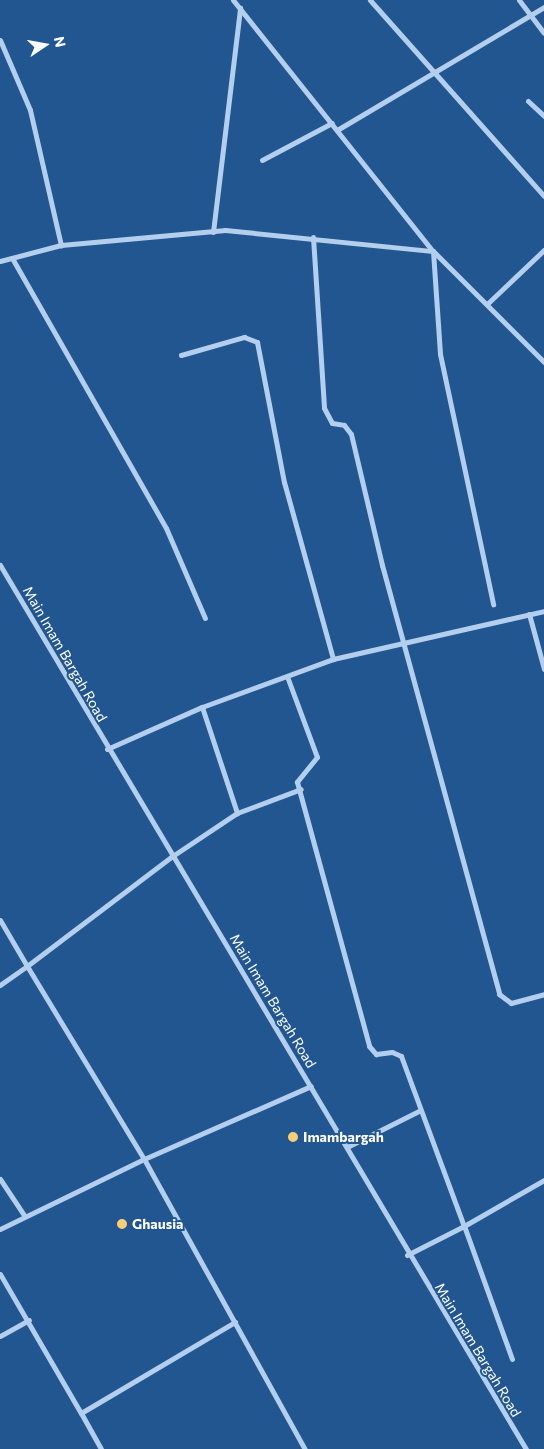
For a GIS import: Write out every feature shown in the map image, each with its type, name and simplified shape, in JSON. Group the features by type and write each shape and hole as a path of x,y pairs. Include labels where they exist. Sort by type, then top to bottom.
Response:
{"street":[{"path":"233,0 433,251 544,362"},
{"path":"370,0 544,196"},
{"path":"520,0 544,33"},
{"path":"337,130 433,71 532,16 544,7"},
{"path":"213,232 240,8"},
{"path":"0,40 30,110 61,246"},
{"path":"528,101 544,116"},
{"path":"262,160 332,123"},
{"path":"0,261 61,246 213,232 314,237 433,251"},
{"path":"314,237 324,408 332,423 344,425 351,434 402,640 499,994 511,1003 544,994"},
{"path":"487,304 544,250"},
{"path":"433,251 440,354 493,604"},
{"path":"12,258 166,528 205,618"},
{"path":"181,355 244,337 257,342 284,482 333,658"},
{"name":"Main Imam Bargah Road","path":"0,565 171,856 349,1146 407,1255 526,1449"},
{"path":"107,749 202,707 288,679 333,658 402,640 544,611"},
{"path":"529,614 544,669"},
{"path":"288,679 317,756 314,766 298,778 369,1046 376,1054 392,1052 400,1056 512,1359"},
{"path":"202,707 237,813"},
{"path":"0,985 171,856 237,813 301,789"},
{"path":"0,920 144,1159 305,1449"},
{"path":"0,1229 24,1215 144,1159 311,1086"},
{"path":"349,1146 419,1111"},
{"path":"0,1178 24,1215"},
{"path":"407,1255 464,1226 544,1180"},
{"path":"0,1274 29,1320 101,1449"},
{"path":"0,1336 29,1320"},
{"path":"81,1413 234,1322"}],"place":[{"name":"Imambargah","path":"293,1137"},
{"name":"Ghausia","path":"122,1224"}]}
